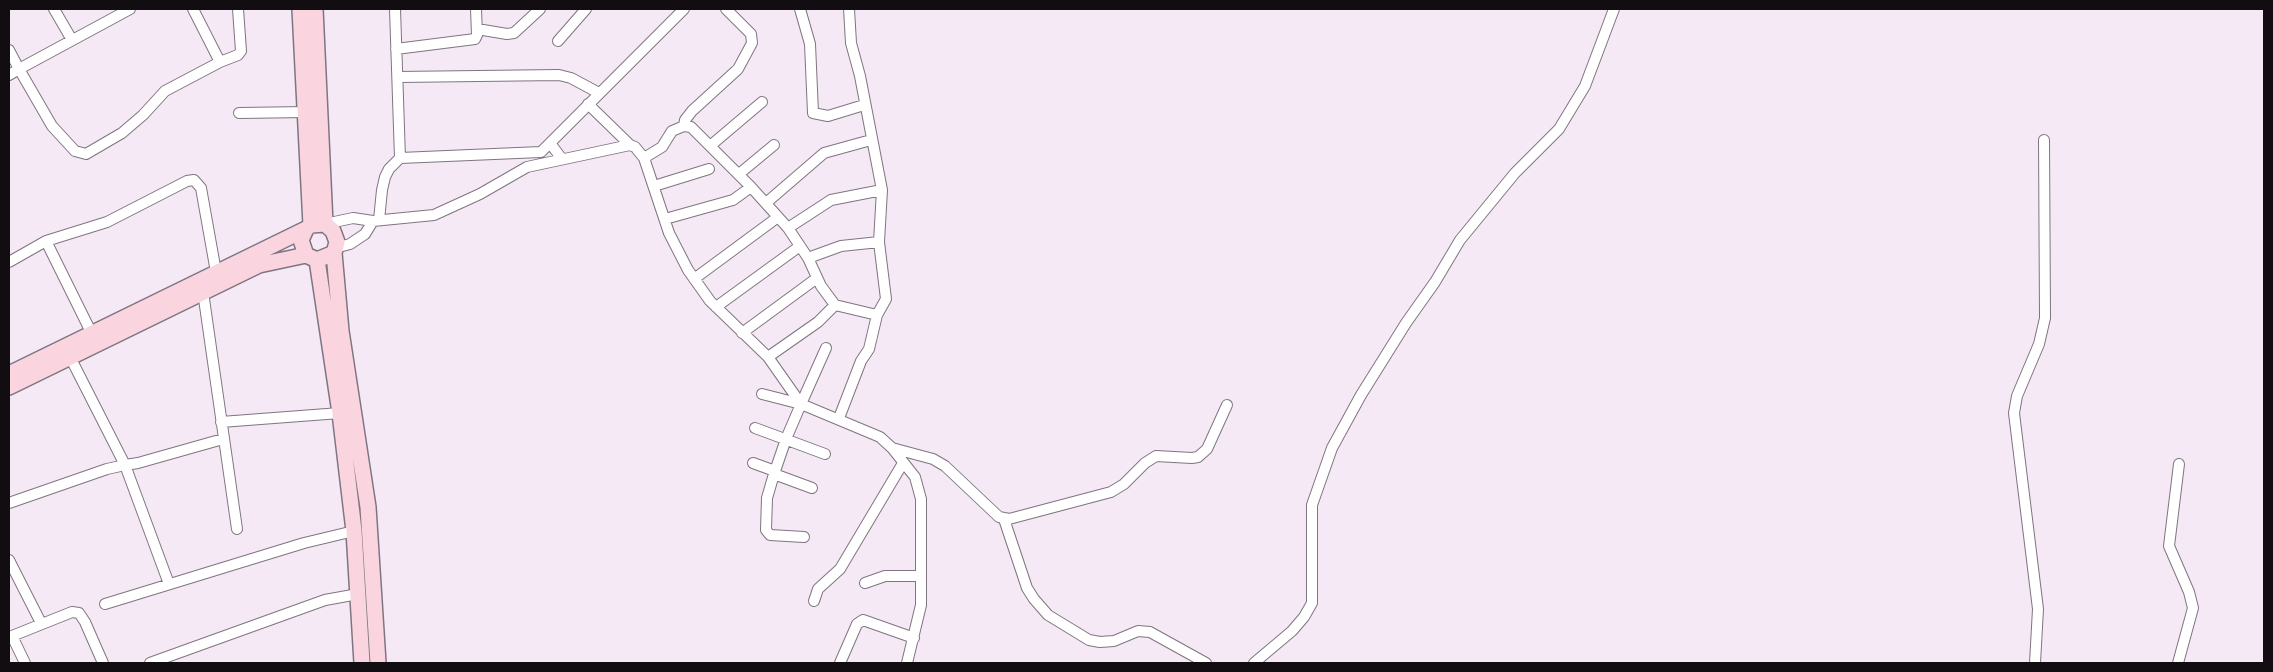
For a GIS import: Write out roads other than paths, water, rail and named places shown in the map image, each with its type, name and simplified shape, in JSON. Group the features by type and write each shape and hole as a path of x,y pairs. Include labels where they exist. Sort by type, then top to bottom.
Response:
{"main road":[{"path":"300,9 314,226"},
{"path":"315,9 314,226 301,240 312,257 340,414 354,531 362,663"},
{"path":"9,388 68,353 92,334 216,272 314,226 336,236 334,251 341,331 368,508 378,663"},
{"path":"9,374 68,353 260,265 312,257 334,251"}],"street":[{"path":"54,9 72,40"},
{"path":"193,9 220,62"},
{"path":"9,50 52,126 75,151 86,154 122,133 143,115 165,91 220,62 238,55 241,51 238,9"},
{"path":"395,9 400,158"},
{"path":"396,49 475,39 477,29 476,9"},
{"path":"477,29 507,34 514,33 540,9"},
{"path":"558,41 586,9"},
{"path":"314,226 353,218 376,221 434,214 480,194 527,166 684,9"},
{"path":"644,158 662,147 692,110 738,69 752,43 752,34 726,9"},
{"path":"800,9 810,44 812,113 828,116 864,105"},
{"path":"839,418 861,361 869,350 877,315 886,299 879,242 882,190 864,105 860,76 851,44 848,9"},
{"path":"1254,663 1292,631 1304,617 1312,603 1312,505 1332,448 1361,395 1406,323 1435,282 1460,240 1515,173 1559,129 1585,86 1614,9"},
{"path":"9,75 127,10"},
{"path":"397,70 559,75 571,78 599,93"},
{"path":"710,146 762,102"},
{"path":"588,104 630,144 639,150 644,158 669,233 694,279 710,301 768,357 801,404"},
{"path":"239,113 307,112"},
{"path":"679,128 691,127 739,174 788,228 835,305 877,315"},
{"path":"766,204 824,153 871,140"},
{"path":"2035,663 2038,610 2014,413 2017,396 2039,344 2045,318 2044,140"},
{"path":"550,143 562,159"},
{"path":"527,166 630,144"},
{"path":"739,174 774,145"},
{"path":"334,251 350,244 365,234 376,221 382,190 389,169 400,158 540,152"},
{"path":"654,186 709,169"},
{"path":"9,262 46,241 107,222 187,180 194,180 198,182 201,188 216,272"},
{"path":"665,219 733,200 750,188"},
{"path":"788,228 831,200 882,190"},
{"path":"694,279 777,218"},
{"path":"46,241 92,334"},
{"path":"808,258 841,246 879,242"},
{"path":"716,307 799,247"},
{"path":"742,333 817,278"},
{"path":"203,292 237,529"},
{"path":"768,357 818,322 835,305"},
{"path":"804,537 770,535 766,530 767,498 786,439 826,348"},
{"path":"68,353 125,465 169,584"},
{"path":"762,394 801,404 839,418 880,437 892,448 915,477 921,499 921,605 907,663"},
{"path":"1004,519 1111,492 1124,484 1145,463 1156,456 1192,458 1198,456 1207,449 1227,405"},
{"path":"221,422 340,414"},
{"path":"756,428 825,454"},
{"path":"9,503 106,469 138,464 224,439"},
{"path":"892,448 933,459 945,466 1004,519 1027,588 1048,615 1089,640 1100,642 1114,641 1138,631 1150,632 1206,663"},
{"path":"753,463 812,488"},
{"path":"814,601 818,589 840,569 903,463"},
{"path":"2178,663 2192,608 2190,592 2169,546 2179,464"},
{"path":"105,604 304,543 354,531"},
{"path":"9,560 41,623"},
{"path":"865,583 885,576 921,576"},
{"path":"150,663 326,600 358,594"},
{"path":"25,663 11,636 72,612 79,613 102,663"},
{"path":"840,663 857,624 863,620 914,638"}]}
